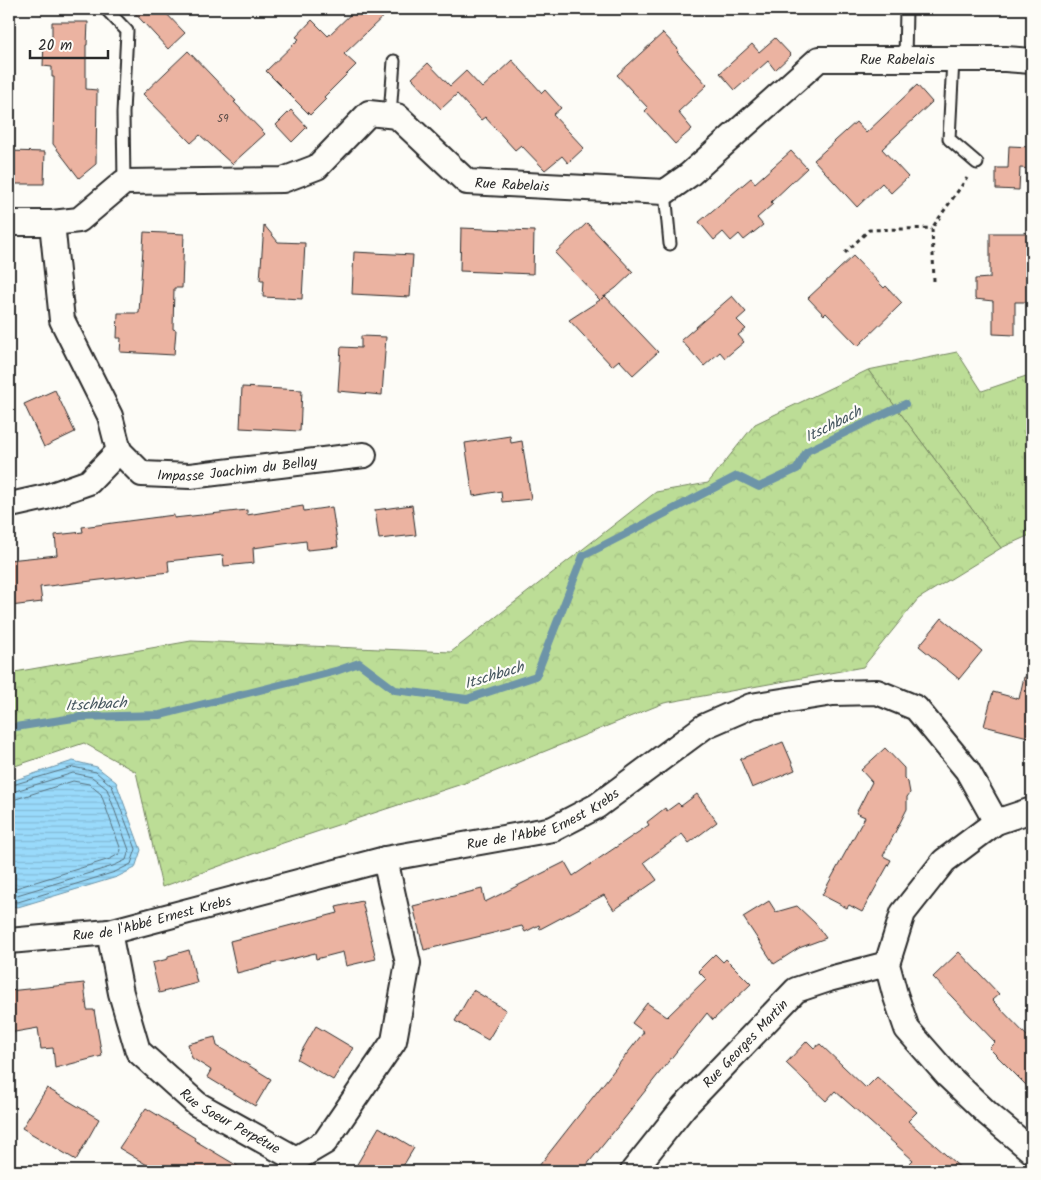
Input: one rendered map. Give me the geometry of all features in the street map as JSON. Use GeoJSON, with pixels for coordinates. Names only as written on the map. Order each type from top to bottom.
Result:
{"type":"FeatureCollection","features":[{"type":"Feature","properties":{"kind":"street","name":"Rue Rabelais"},"geometry":{"type":"LineString","coordinates":[[390,115],[397,116],[466,182],[665,192],[689,175],[819,59],[1004,59],[1032,61]]}},
{"type":"Feature","properties":{"kind":"street"},"geometry":{"type":"LineString","coordinates":[[9,223],[52,223],[79,220],[124,182],[283,180],[317,167],[369,113],[390,115]]}},
{"type":"Feature","properties":{"kind":"street"},"geometry":{"type":"LineString","coordinates":[[15,504],[46,497],[89,482],[119,451],[110,416],[62,320],[52,223]]}},
{"type":"Feature","properties":{"kind":"street","name":"Impasse Joachim du Bellay"},"geometry":{"type":"LineString","coordinates":[[119,451],[142,474],[190,476],[364,455]]}},
{"type":"Feature","properties":{"kind":"street","name":"Rue de l'Abbé Ernest Krebs"},"geometry":{"type":"LineString","coordinates":[[9,941],[109,932],[384,858],[553,829],[597,806],[705,726],[751,706],[833,693],[877,692],[916,708],[967,770],[996,822]]}},
{"type":"Feature","properties":{"kind":"street"},"geometry":{"type":"LineString","coordinates":[[1032,810],[996,822],[944,861],[903,913],[887,964],[907,1029],[948,1076],[988,1114],[1032,1151]]}},
{"type":"Feature","properties":{"kind":"street","name":"Rue Soeur Perpétue"},"geometry":{"type":"LineString","coordinates":[[109,932],[121,993],[138,1051],[197,1104],[296,1159],[325,1142],[394,1041],[408,963],[384,858]]}},
{"type":"Feature","properties":{"kind":"street","name":"Rue Georges Martin"},"geometry":{"type":"LineString","coordinates":[[633,1171],[684,1107],[796,990],[829,978],[887,964]]}},
{"type":"Feature","properties":{"kind":"lane"},"geometry":{"type":"LineString","coordinates":[[106,9],[128,32],[123,114],[124,182]]}},
{"type":"Feature","properties":{"kind":"lane"},"geometry":{"type":"LineString","coordinates":[[905,59],[906,9]]}},
{"type":"Feature","properties":{"kind":"lane"},"geometry":{"type":"LineString","coordinates":[[953,59],[949,139],[977,163]]}},
{"type":"Feature","properties":{"kind":"lane"},"geometry":{"type":"LineString","coordinates":[[390,115],[394,61]]}},
{"type":"Feature","properties":{"kind":"lane"},"geometry":{"type":"LineString","coordinates":[[665,192],[670,244]]}},
{"type":"Feature","properties":{"kind":"path"},"geometry":{"type":"LineString","coordinates":[[934,280],[932,228],[977,163]]}},
{"type":"Feature","properties":{"kind":"path"},"geometry":{"type":"LineString","coordinates":[[845,253],[869,230],[932,228]]}},
{"type":"Feature","properties":{"kind":"green space"},"geometry":{"type":"Polygon","coordinates":[[[957,352],[982,391],[1032,374],[1032,534],[1001,548],[868,370],[957,352]]]}},
{"type":"Feature","properties":{"kind":"green space"},"geometry":{"type":"Polygon","coordinates":[[[868,370],[1001,548],[918,599],[863,667],[664,703],[474,780],[283,843],[162,887],[136,772],[84,743],[9,768],[9,673],[191,641],[451,652],[656,492],[708,483],[755,424],[868,370]]]}},
{"type":"Feature","properties":{"kind":"water"},"geometry":{"type":"Polygon","coordinates":[[[73,761],[97,767],[116,782],[141,850],[135,868],[117,877],[18,907],[9,906],[9,782],[73,761]]]}},
{"type":"Feature","properties":{"kind":"building"},"geometry":{"type":"Polygon","coordinates":[[[131,9],[162,9],[185,33],[168,49],[131,9]]]}},
{"type":"Feature","properties":{"kind":"building"},"geometry":{"type":"Polygon","coordinates":[[[356,9],[391,9],[344,54],[356,65],[324,97],[326,99],[310,115],[266,71],[299,39],[296,37],[312,20],[328,36],[356,9]]]}},
{"type":"Feature","properties":{"kind":"building"},"geometry":{"type":"Polygon","coordinates":[[[52,22],[88,22],[86,89],[97,90],[96,164],[79,178],[53,144],[54,77],[52,77],[52,67],[43,66],[44,42],[52,42],[52,22]]]}},
{"type":"Feature","properties":{"kind":"building"},"geometry":{"type":"Polygon","coordinates":[[[663,33],[679,50],[677,52],[707,85],[678,112],[692,129],[675,144],[645,111],[648,108],[617,75],[663,33]]]}},
{"type":"Feature","properties":{"kind":"building"},"geometry":{"type":"Polygon","coordinates":[[[775,38],[791,55],[775,70],[768,61],[735,90],[720,73],[752,44],[759,52],[775,38]]]}},
{"type":"Feature","properties":{"kind":"building"},"geometry":{"type":"Polygon","coordinates":[[[188,51],[265,134],[232,164],[200,135],[191,143],[143,94],[188,51]]]}},
{"type":"Feature","properties":{"kind":"building"},"geometry":{"type":"Polygon","coordinates":[[[512,60],[542,93],[545,90],[561,108],[553,115],[584,148],[568,163],[562,156],[545,170],[521,145],[515,150],[485,117],[481,120],[457,94],[441,109],[412,78],[428,63],[450,86],[466,71],[482,88],[512,60]]]}},
{"type":"Feature","properties":{"kind":"building"},"geometry":{"type":"Polygon","coordinates":[[[917,85],[932,102],[882,149],[908,177],[891,193],[882,183],[857,207],[814,160],[856,122],[866,133],[917,85]]]}},
{"type":"Feature","properties":{"kind":"building"},"geometry":{"type":"Polygon","coordinates":[[[291,110],[307,127],[292,142],[276,125],[291,110]]]}},
{"type":"Feature","properties":{"kind":"building"},"geometry":{"type":"Polygon","coordinates":[[[1009,146],[1032,147],[1032,169],[1020,168],[1019,190],[996,189],[996,168],[1008,168],[1009,146]]]}},
{"type":"Feature","properties":{"kind":"building"},"geometry":{"type":"Polygon","coordinates":[[[9,151],[45,152],[44,184],[9,184],[9,151]]]}},
{"type":"Feature","properties":{"kind":"building"},"geometry":{"type":"Polygon","coordinates":[[[791,151],[807,168],[757,218],[763,225],[744,240],[739,234],[731,241],[723,232],[714,240],[699,222],[751,178],[755,183],[791,151]]]}},
{"type":"Feature","properties":{"kind":"building"},"geometry":{"type":"Polygon","coordinates":[[[587,223],[633,272],[605,296],[658,352],[633,375],[619,360],[612,366],[569,320],[600,300],[555,253],[587,223]]]}},
{"type":"Feature","properties":{"kind":"building"},"geometry":{"type":"Polygon","coordinates":[[[264,225],[278,242],[305,243],[302,299],[263,297],[264,280],[260,280],[264,225]]]}},
{"type":"Feature","properties":{"kind":"building"},"geometry":{"type":"Polygon","coordinates":[[[461,228],[534,231],[533,274],[460,271],[461,228]]]}},
{"type":"Feature","properties":{"kind":"building"},"geometry":{"type":"Polygon","coordinates":[[[144,232],[184,234],[182,288],[174,288],[173,329],[176,330],[174,355],[120,352],[121,338],[117,338],[118,313],[139,313],[144,232]]]}},
{"type":"Feature","properties":{"kind":"building"},"geometry":{"type":"Polygon","coordinates":[[[990,233],[1032,233],[1032,302],[1015,302],[1015,335],[993,334],[993,301],[975,299],[975,279],[990,278],[990,233]]]}},
{"type":"Feature","properties":{"kind":"building"},"geometry":{"type":"Polygon","coordinates":[[[354,252],[413,255],[410,297],[352,294],[354,252]]]}},
{"type":"Feature","properties":{"kind":"building"},"geometry":{"type":"Polygon","coordinates":[[[853,256],[884,288],[886,286],[902,303],[858,346],[826,313],[824,315],[808,298],[853,256]]]}},
{"type":"Feature","properties":{"kind":"building"},"geometry":{"type":"Polygon","coordinates":[[[732,296],[746,312],[737,320],[746,329],[738,335],[744,342],[725,358],[720,352],[704,366],[681,340],[732,296]]]}},
{"type":"Feature","properties":{"kind":"building"},"geometry":{"type":"Polygon","coordinates":[[[361,336],[386,337],[382,395],[338,391],[341,347],[361,348],[361,336]]]}},
{"type":"Feature","properties":{"kind":"building"},"geometry":{"type":"Polygon","coordinates":[[[242,387],[302,390],[300,431],[240,428],[242,387]]]}},
{"type":"Feature","properties":{"kind":"building"},"geometry":{"type":"Polygon","coordinates":[[[55,390],[75,432],[44,447],[24,404],[55,390]]]}},
{"type":"Feature","properties":{"kind":"building"},"geometry":{"type":"Polygon","coordinates":[[[510,436],[511,443],[522,441],[531,499],[502,502],[501,491],[473,496],[465,443],[510,436]]]}},
{"type":"Feature","properties":{"kind":"building"},"geometry":{"type":"Polygon","coordinates":[[[412,505],[416,535],[379,539],[375,510],[412,505]]]}},
{"type":"Feature","properties":{"kind":"building"},"geometry":{"type":"Polygon","coordinates":[[[303,506],[304,511],[332,507],[338,547],[307,550],[306,541],[253,548],[254,563],[224,566],[223,555],[168,561],[169,572],[40,587],[42,602],[11,606],[9,560],[57,555],[55,535],[83,532],[82,527],[174,515],[174,518],[247,510],[247,515],[303,506]]]}},
{"type":"Feature","properties":{"kind":"building"},"geometry":{"type":"Polygon","coordinates":[[[942,618],[982,651],[959,679],[919,646],[942,618]]]}},
{"type":"Feature","properties":{"kind":"building"},"geometry":{"type":"Polygon","coordinates":[[[1024,677],[1032,678],[1032,738],[984,726],[993,692],[1019,699],[1024,677]]]}},
{"type":"Feature","properties":{"kind":"building"},"geometry":{"type":"Polygon","coordinates":[[[783,742],[795,770],[752,788],[740,759],[783,742]]]}},
{"type":"Feature","properties":{"kind":"building"},"geometry":{"type":"Polygon","coordinates":[[[885,748],[904,768],[904,778],[908,782],[910,793],[907,797],[907,809],[883,856],[891,860],[862,912],[849,905],[847,908],[822,895],[865,817],[856,813],[872,782],[861,770],[885,748]]]}},
{"type":"Feature","properties":{"kind":"building"},"geometry":{"type":"Polygon","coordinates":[[[697,794],[717,822],[689,843],[682,834],[644,862],[657,880],[614,910],[604,895],[540,929],[539,925],[525,932],[522,926],[424,950],[413,906],[482,889],[485,902],[565,862],[573,876],[649,825],[647,822],[665,808],[667,811],[678,803],[681,806],[697,794]]]}},
{"type":"Feature","properties":{"kind":"building"},"geometry":{"type":"Polygon","coordinates":[[[362,901],[376,959],[346,966],[343,952],[316,959],[315,953],[237,973],[230,941],[338,913],[336,907],[362,901]]]}},
{"type":"Feature","properties":{"kind":"building"},"geometry":{"type":"Polygon","coordinates":[[[769,901],[776,912],[797,906],[815,923],[826,938],[799,948],[774,964],[743,917],[769,901]]]}},
{"type":"Feature","properties":{"kind":"building"},"geometry":{"type":"Polygon","coordinates":[[[189,950],[197,983],[159,993],[152,963],[168,959],[168,956],[189,950]]]}},
{"type":"Feature","properties":{"kind":"building"},"geometry":{"type":"Polygon","coordinates":[[[959,952],[999,994],[992,1000],[1032,1041],[1032,1091],[989,1048],[995,1042],[933,977],[959,952]]]}},
{"type":"Feature","properties":{"kind":"building"},"geometry":{"type":"Polygon","coordinates":[[[715,954],[723,962],[726,959],[751,984],[713,1020],[707,1013],[582,1171],[535,1171],[644,1032],[632,1023],[647,1003],[667,1017],[706,979],[698,971],[715,954]]]}},
{"type":"Feature","properties":{"kind":"building"},"geometry":{"type":"Polygon","coordinates":[[[84,983],[87,1010],[94,1010],[102,1056],[55,1068],[53,1048],[41,1049],[38,1028],[9,1033],[9,991],[84,983]]]}},
{"type":"Feature","properties":{"kind":"building"},"geometry":{"type":"Polygon","coordinates":[[[473,990],[506,1010],[488,1040],[455,1021],[473,990]]]}},
{"type":"Feature","properties":{"kind":"building"},"geometry":{"type":"Polygon","coordinates":[[[316,1026],[353,1048],[333,1080],[297,1059],[316,1026]]]}},
{"type":"Feature","properties":{"kind":"building"},"geometry":{"type":"Polygon","coordinates":[[[215,1037],[217,1046],[271,1079],[255,1106],[207,1077],[211,1070],[192,1058],[188,1044],[215,1037]]]}},
{"type":"Feature","properties":{"kind":"building"},"geometry":{"type":"Polygon","coordinates":[[[807,1041],[814,1048],[820,1044],[866,1088],[877,1077],[917,1112],[908,1121],[964,1171],[902,1171],[913,1160],[835,1091],[826,1101],[786,1063],[807,1041]]]}},
{"type":"Feature","properties":{"kind":"building"},"geometry":{"type":"Polygon","coordinates":[[[47,1088],[99,1119],[76,1160],[22,1128],[47,1088]]]}},
{"type":"Feature","properties":{"kind":"building"},"geometry":{"type":"Polygon","coordinates":[[[146,1108],[246,1171],[157,1171],[119,1148],[146,1108]]]}},
{"type":"Feature","properties":{"kind":"building"},"geometry":{"type":"Polygon","coordinates":[[[379,1127],[414,1148],[400,1171],[353,1171],[379,1127]]]}},
{"type":"Feature","properties":{"kind":"waterway","name":"Itschbach"},"geometry":{"type":"LineString","coordinates":[[9,728],[80,717],[160,715],[336,671],[359,663],[395,690],[467,699],[536,676],[583,556],[737,476],[759,487],[797,469],[807,451],[905,404]]}}]}
